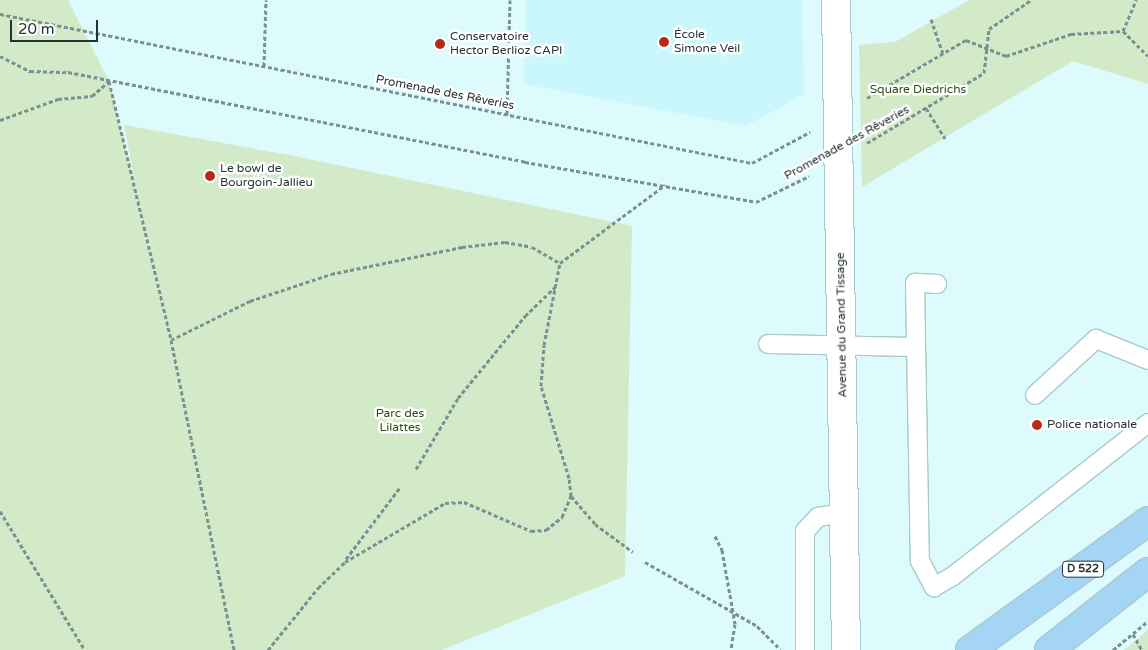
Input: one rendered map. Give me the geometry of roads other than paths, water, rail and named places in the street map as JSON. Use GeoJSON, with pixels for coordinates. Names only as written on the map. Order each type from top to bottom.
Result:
{"type":"FeatureCollection","features":[{"type":"Feature","properties":{"kind":"main road","name":"D 522"},"geometry":{"type":"LineString","coordinates":[[970,650],[1148,521]]}},
{"type":"Feature","properties":{"kind":"main road"},"geometry":{"type":"LineString","coordinates":[[1049,650],[1148,572]]}},
{"type":"Feature","properties":{"kind":"street","name":"Avenue du Grand Tissage"},"geometry":{"type":"LineString","coordinates":[[836,0],[840,158],[846,650]]}},
{"type":"Feature","properties":{"kind":"lane"},"geometry":{"type":"LineString","coordinates":[[937,284],[915,283],[920,562],[934,587],[953,576],[1148,422]]}},
{"type":"Feature","properties":{"kind":"lane"},"geometry":{"type":"LineString","coordinates":[[1036,395],[1096,339],[1148,360]]}},
{"type":"Feature","properties":{"kind":"lane"},"geometry":{"type":"LineString","coordinates":[[768,344],[916,347]]}},
{"type":"Feature","properties":{"kind":"lane"},"geometry":{"type":"LineString","coordinates":[[805,650],[804,531],[818,517],[844,512]]}},
{"type":"Feature","properties":{"kind":"place","name":"École Simone Veil"},"geometry":{"type":"Point","coordinates":[664,42]}},
{"type":"Feature","properties":{"kind":"place","name":"Conservatoire Hector Berlioz CAPI"},"geometry":{"type":"Point","coordinates":[440,44]}},
{"type":"Feature","properties":{"kind":"place","name":"Le bowl de Bourgoin-Jallieu"},"geometry":{"type":"Point","coordinates":[210,176]}},
{"type":"Feature","properties":{"kind":"place","name":"Police nationale"},"geometry":{"type":"Point","coordinates":[1037,425]}},
{"type":"Feature","properties":{"kind":"park label","name":"Square Diedrichs"},"geometry":{"type":"Point","coordinates":[918,90]}},
{"type":"Feature","properties":{"kind":"park label","name":"Parc des Lilattes"},"geometry":{"type":"Point","coordinates":[400,421]}}]}
